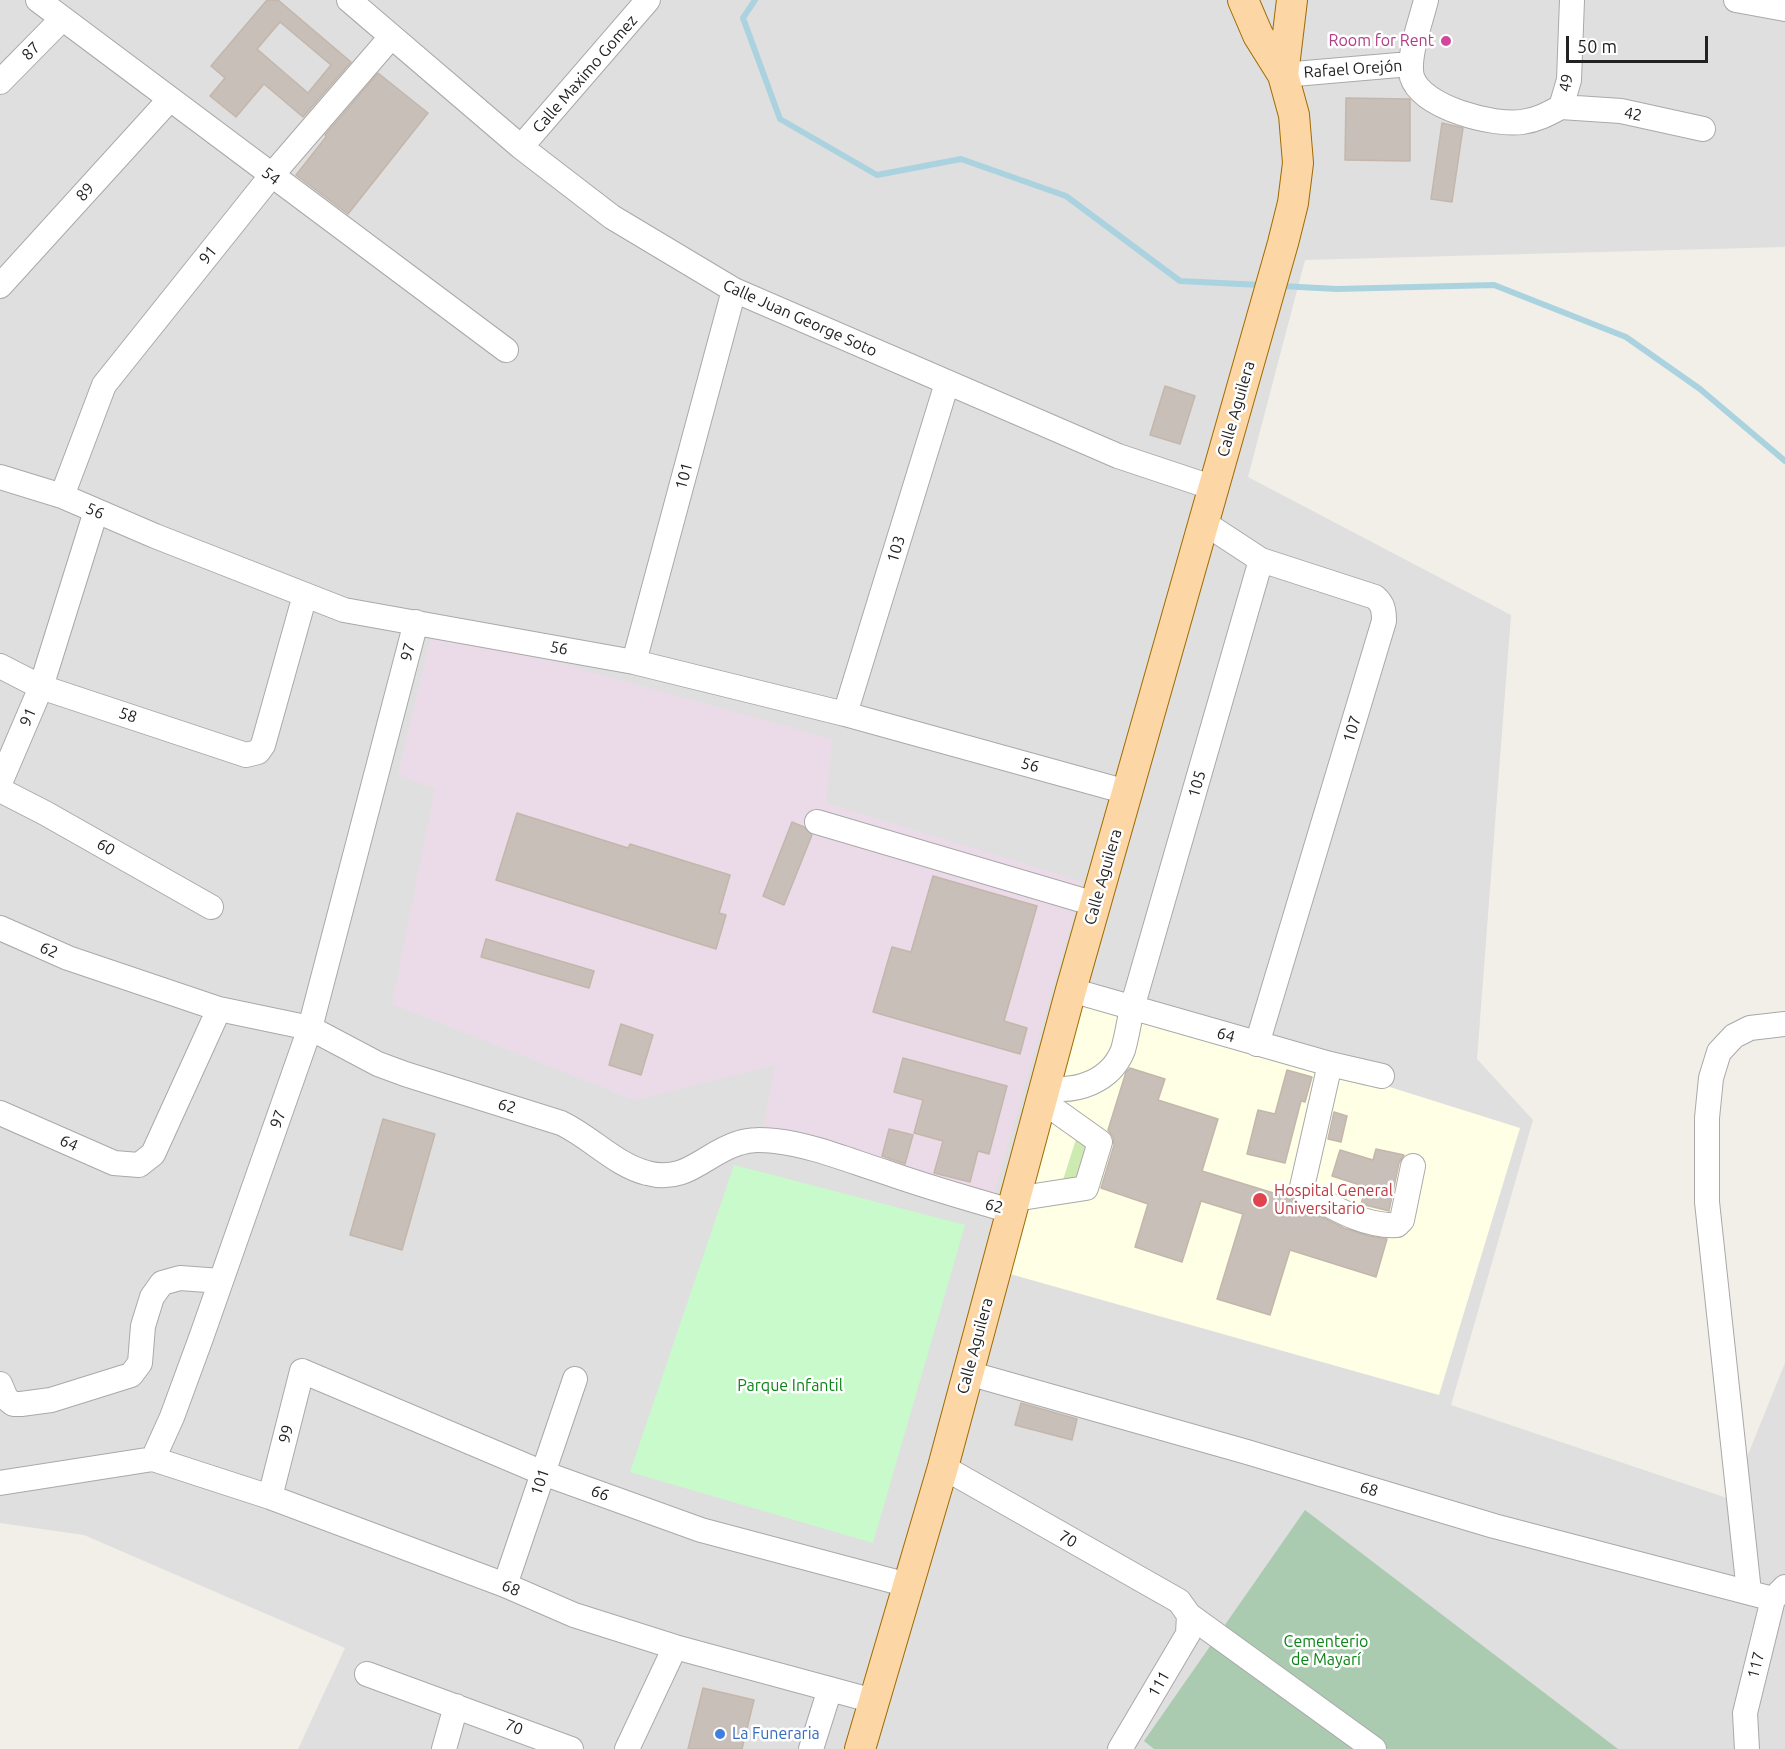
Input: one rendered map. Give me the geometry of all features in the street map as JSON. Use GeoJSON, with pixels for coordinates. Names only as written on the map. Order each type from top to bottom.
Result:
{"type":"FeatureCollection","features":[{"type":"Feature","properties":{"kind":"main road"},"geometry":{"type":"LineString","coordinates":[[1243,0],[1256,29],[1283,75]]}},
{"type":"Feature","properties":{"kind":"main road"},"geometry":{"type":"LineString","coordinates":[[1256,29],[1268,33],[1276,32],[1291,12]]}},
{"type":"Feature","properties":{"kind":"main road","name":"Calle Aguilera"},"geometry":{"type":"LineString","coordinates":[[860,1749],[943,1467],[1071,990],[1284,243],[1293,203],[1298,163],[1294,115],[1283,75],[1291,12]]}},
{"type":"Feature","properties":{"kind":"street","name":"54"},"geometry":{"type":"LineString","coordinates":[[38,0],[506,350]]}},
{"type":"Feature","properties":{"kind":"street","name":"Calle Juan George Soto"},"geometry":{"type":"LineString","coordinates":[[349,0],[521,147],[612,217],[734,290],[1119,456],[1214,488]]}},
{"type":"Feature","properties":{"kind":"street","name":"Calle Maximo Gomez"},"geometry":{"type":"LineString","coordinates":[[521,147],[648,0]]}},
{"type":"Feature","properties":{"kind":"street"},"geometry":{"type":"LineString","coordinates":[[1410,64],[1426,0]]}},
{"type":"Feature","properties":{"kind":"street","name":"49"},"geometry":{"type":"LineString","coordinates":[[1551,113],[1569,80],[1572,0]]}},
{"type":"Feature","properties":{"kind":"street"},"geometry":{"type":"LineString","coordinates":[[1736,0],[1777,8]]}},
{"type":"Feature","properties":{"kind":"street","name":"87"},"geometry":{"type":"LineString","coordinates":[[0,82],[62,19]]}},
{"type":"Feature","properties":{"kind":"street","name":"91"},"geometry":{"type":"LineString","coordinates":[[62,496],[104,385],[272,176],[391,37]]}},
{"type":"Feature","properties":{"kind":"street","name":"Rafael Orejón"},"geometry":{"type":"LineString","coordinates":[[1283,75],[1410,64],[1413,80],[1426,96],[1456,111],[1497,123],[1522,122],[1551,113]]}},
{"type":"Feature","properties":{"kind":"street","name":"89"},"geometry":{"type":"LineString","coordinates":[[0,286],[170,99]]}},
{"type":"Feature","properties":{"kind":"street","name":"42"},"geometry":{"type":"LineString","coordinates":[[1551,113],[1620,111],[1703,129]]}},
{"type":"Feature","properties":{"kind":"street","name":"101"},"geometry":{"type":"LineString","coordinates":[[634,662],[734,290]]}},
{"type":"Feature","properties":{"kind":"street","name":"103"},"geometry":{"type":"LineString","coordinates":[[845,714],[947,383]]}},
{"type":"Feature","properties":{"kind":"street","name":"56"},"geometry":{"type":"LineString","coordinates":[[0,477],[62,496],[344,610],[634,662],[845,714],[1127,792]]}},
{"type":"Feature","properties":{"kind":"street","name":"91"},"geometry":{"type":"LineString","coordinates":[[0,783],[41,687],[96,511]]}},
{"type":"Feature","properties":{"kind":"street","name":"107"},"geometry":{"type":"LineString","coordinates":[[1203,522],[1261,560],[1369,594],[1382,603],[1384,611],[1384,621],[1257,1044]]}},
{"type":"Feature","properties":{"kind":"street","name":"105"},"geometry":{"type":"LineString","coordinates":[[1043,1093],[1086,1085],[1103,1077],[1113,1067],[1122,1051],[1132,1008],[1261,560]]}},
{"type":"Feature","properties":{"kind":"street","name":"58"},"geometry":{"type":"LineString","coordinates":[[0,666],[41,687],[246,755],[258,752],[263,745],[305,595]]}},
{"type":"Feature","properties":{"kind":"street","name":"97"},"geometry":{"type":"LineString","coordinates":[[153,1459],[172,1417],[310,1028],[416,622]]}},
{"type":"Feature","properties":{"kind":"street","name":"60"},"geometry":{"type":"LineString","coordinates":[[0,790],[211,907]]}},
{"type":"Feature","properties":{"kind":"street"},"geometry":{"type":"LineString","coordinates":[[817,822],[1095,904]]}},
{"type":"Feature","properties":{"kind":"street","name":"62"},"geometry":{"type":"LineString","coordinates":[[0,928],[68,958],[219,1009],[310,1028],[378,1064],[561,1123],[579,1131],[635,1170],[671,1176],[693,1168],[738,1143],[758,1140],[778,1141],[836,1156],[940,1191],[1013,1205]]}},
{"type":"Feature","properties":{"kind":"street","name":"64"},"geometry":{"type":"LineString","coordinates":[[1071,990],[1257,1044],[1382,1076]]}},
{"type":"Feature","properties":{"kind":"street","name":"64"},"geometry":{"type":"LineString","coordinates":[[0,1113],[114,1163],[139,1165],[153,1154],[219,1009]]}},
{"type":"Feature","properties":{"kind":"street"},"geometry":{"type":"LineString","coordinates":[[1749,1592],[1707,1202],[1707,1118],[1711,1078],[1719,1052],[1734,1036],[1750,1028],[1785,1024]]}},
{"type":"Feature","properties":{"kind":"street"},"geometry":{"type":"LineString","coordinates":[[1330,1064],[1302,1187],[1305,1192],[1350,1216],[1397,1225],[1402,1220],[1413,1166]]}},
{"type":"Feature","properties":{"kind":"street"},"geometry":{"type":"LineString","coordinates":[[1013,1205],[1086,1188],[1100,1142],[1043,1093]]}},
{"type":"Feature","properties":{"kind":"street"},"geometry":{"type":"LineString","coordinates":[[0,1384],[6,1398],[13,1404],[21,1404],[51,1401],[131,1375],[140,1363],[143,1326],[152,1297],[162,1283],[180,1278],[221,1281]]}},
{"type":"Feature","properties":{"kind":"street","name":"66"},"geometry":{"type":"LineString","coordinates":[[302,1371],[543,1473],[701,1530],[908,1585]]}},
{"type":"Feature","properties":{"kind":"street","name":"99"},"geometry":{"type":"LineString","coordinates":[[270,1497],[302,1371]]}},
{"type":"Feature","properties":{"kind":"street","name":"68"},"geometry":{"type":"LineString","coordinates":[[968,1373],[1494,1526],[1749,1592],[1779,1593]]}},
{"type":"Feature","properties":{"kind":"street","name":"101"},"geometry":{"type":"LineString","coordinates":[[505,1585],[575,1380]]}},
{"type":"Feature","properties":{"kind":"street"},"geometry":{"type":"LineString","coordinates":[[0,1483],[153,1459]]}},
{"type":"Feature","properties":{"kind":"street","name":"68"},"geometry":{"type":"LineString","coordinates":[[153,1459],[270,1497],[505,1585],[574,1615],[675,1647],[874,1701]]}},
{"type":"Feature","properties":{"kind":"street","name":"70"},"geometry":{"type":"LineString","coordinates":[[943,1467],[1179,1601],[1189,1615],[1374,1749]]}},
{"type":"Feature","properties":{"kind":"street","name":"117"},"geometry":{"type":"LineString","coordinates":[[1747,1749],[1744,1713],[1779,1593]]}},
{"type":"Feature","properties":{"kind":"street","name":"111"},"geometry":{"type":"LineString","coordinates":[[1125,1747],[1188,1634],[1189,1615]]}},
{"type":"Feature","properties":{"kind":"street"},"geometry":{"type":"LineString","coordinates":[[627,1749],[675,1647]]}},
{"type":"Feature","properties":{"kind":"street","name":"70"},"geometry":{"type":"LineString","coordinates":[[367,1674],[571,1749]]}},
{"type":"Feature","properties":{"kind":"street"},"geometry":{"type":"LineString","coordinates":[[811,1749],[830,1689]]}},
{"type":"Feature","properties":{"kind":"street"},"geometry":{"type":"LineString","coordinates":[[444,1749],[456,1706]]}},
{"type":"Feature","properties":{"kind":"shaded area"},"geometry":{"type":"Polygon","coordinates":[[[0,0],[1785,0],[1785,247],[1305,260],[1248,477],[1511,615],[1477,1059],[1533,1120],[1451,1405],[1730,1499],[1785,1363],[1785,1749],[298,1749],[345,1648],[84,1535],[0,1523],[0,0]]]}},
{"type":"Feature","properties":{"kind":"shaded area"},"geometry":{"type":"Polygon","coordinates":[[[433,628],[832,739],[826,803],[1083,882],[992,1201],[764,1125],[775,1065],[634,1100],[392,1004],[435,788],[398,775],[433,628]]]}},
{"type":"Feature","properties":{"kind":"shaded area","name":"Hospital General Universitario"},"geometry":{"type":"Polygon","coordinates":[[[1078,989],[1520,1128],[1439,1395],[1003,1272],[1078,989]]]}},
{"type":"Feature","properties":{"kind":"green space"},"geometry":{"type":"Polygon","coordinates":[[[1077,1136],[1093,1145],[1084,1178],[1062,1183],[1077,1136]]]}},
{"type":"Feature","properties":{"kind":"green space","name":"Parque Infantil"},"geometry":{"type":"Polygon","coordinates":[[[734,1165],[965,1225],[873,1543],[630,1472],[734,1165]]]}},
{"type":"Feature","properties":{"kind":"green space","name":"Cementerio de Mayarí"},"geometry":{"type":"Polygon","coordinates":[[[1305,1510],[1618,1749],[1154,1749],[1144,1741],[1305,1510]]]}},
{"type":"Feature","properties":{"kind":"building"},"geometry":{"type":"Polygon","coordinates":[[[267,0],[278,0],[351,62],[303,117],[264,84],[236,117],[210,96],[225,78],[211,66],[267,0]],[[280,22],[257,49],[308,93],[331,65],[280,22]]]}},
{"type":"Feature","properties":{"kind":"building"},"geometry":{"type":"Polygon","coordinates":[[[378,73],[428,113],[348,214],[296,175],[326,137],[325,135],[378,73]]]}},
{"type":"Feature","properties":{"kind":"building"},"geometry":{"type":"Polygon","coordinates":[[[1346,98],[1410,99],[1410,161],[1345,160],[1346,98]]]}},
{"type":"Feature","properties":{"kind":"building"},"geometry":{"type":"Polygon","coordinates":[[[1442,123],[1463,128],[1452,202],[1431,199],[1442,123]]]}},
{"type":"Feature","properties":{"kind":"building"},"geometry":{"type":"Polygon","coordinates":[[[1165,386],[1195,396],[1180,444],[1150,435],[1165,386]]]}},
{"type":"Feature","properties":{"kind":"building"},"geometry":{"type":"Polygon","coordinates":[[[517,813],[628,848],[630,844],[730,875],[719,913],[726,915],[716,949],[496,880],[517,813]]]}},
{"type":"Feature","properties":{"kind":"building"},"geometry":{"type":"Polygon","coordinates":[[[792,822],[804,827],[812,835],[784,905],[763,896],[792,822]]]}},
{"type":"Feature","properties":{"kind":"building"},"geometry":{"type":"Polygon","coordinates":[[[933,876],[1037,906],[1004,1021],[1027,1028],[1020,1054],[873,1012],[892,947],[911,952],[933,876]]]}},
{"type":"Feature","properties":{"kind":"building"},"geometry":{"type":"Polygon","coordinates":[[[486,939],[594,971],[589,988],[481,957],[486,939]]]}},
{"type":"Feature","properties":{"kind":"building"},"geometry":{"type":"Polygon","coordinates":[[[621,1024],[653,1035],[641,1075],[609,1065],[621,1024]]]}},
{"type":"Feature","properties":{"kind":"building"},"geometry":{"type":"Polygon","coordinates":[[[903,1058],[1007,1086],[989,1154],[978,1151],[970,1182],[934,1173],[943,1141],[914,1133],[923,1100],[894,1092],[903,1058]]]}},
{"type":"Feature","properties":{"kind":"building"},"geometry":{"type":"Polygon","coordinates":[[[1130,1068],[1165,1079],[1158,1100],[1218,1119],[1202,1171],[1293,1199],[1298,1205],[1344,1228],[1387,1239],[1376,1277],[1290,1250],[1270,1315],[1217,1299],[1243,1214],[1201,1201],[1182,1262],[1135,1247],[1148,1204],[1101,1188],[1114,1145],[1113,1137],[1108,1130],[1126,1072],[1130,1068]]]}},
{"type":"Feature","properties":{"kind":"building"},"geometry":{"type":"Polygon","coordinates":[[[1287,1070],[1312,1077],[1305,1102],[1301,1101],[1285,1163],[1247,1154],[1258,1110],[1275,1114],[1287,1070]]]}},
{"type":"Feature","properties":{"kind":"building"},"geometry":{"type":"Polygon","coordinates":[[[1334,1112],[1347,1116],[1341,1142],[1328,1139],[1334,1112]]]}},
{"type":"Feature","properties":{"kind":"building"},"geometry":{"type":"Polygon","coordinates":[[[383,1119],[435,1134],[402,1250],[350,1235],[383,1119]]]}},
{"type":"Feature","properties":{"kind":"building"},"geometry":{"type":"Polygon","coordinates":[[[889,1129],[913,1135],[905,1164],[882,1156],[889,1129]]]}},
{"type":"Feature","properties":{"kind":"building"},"geometry":{"type":"Polygon","coordinates":[[[1376,1149],[1404,1155],[1399,1163],[1389,1211],[1361,1204],[1366,1187],[1332,1176],[1340,1150],[1373,1160],[1376,1149]]]}},
{"type":"Feature","properties":{"kind":"building"},"geometry":{"type":"Polygon","coordinates":[[[1021,1403],[1077,1419],[1072,1440],[1015,1425],[1021,1403]]]}},
{"type":"Feature","properties":{"kind":"building"},"geometry":{"type":"Polygon","coordinates":[[[703,1688],[754,1700],[742,1749],[688,1749],[703,1688]]]}},
{"type":"Feature","properties":{"kind":"waterway"},"geometry":{"type":"LineString","coordinates":[[755,0],[743,18],[780,119],[877,175],[961,159],[1066,196],[1180,281],[1261,285]]}},
{"type":"Feature","properties":{"kind":"waterway"},"geometry":{"type":"LineString","coordinates":[[1281,286],[1337,289],[1494,285],[1626,337],[1700,389],[1785,461]]}},
{"type":"Feature","properties":{"kind":"place","name":"Room for Rent"},"geometry":{"type":"Point","coordinates":[1446,41]}},
{"type":"Feature","properties":{"kind":"place","name":"Hospital General Universitario"},"geometry":{"type":"Point","coordinates":[1260,1200]}},
{"type":"Feature","properties":{"kind":"place","name":"La Funeraria"},"geometry":{"type":"Point","coordinates":[720,1734]}}]}
